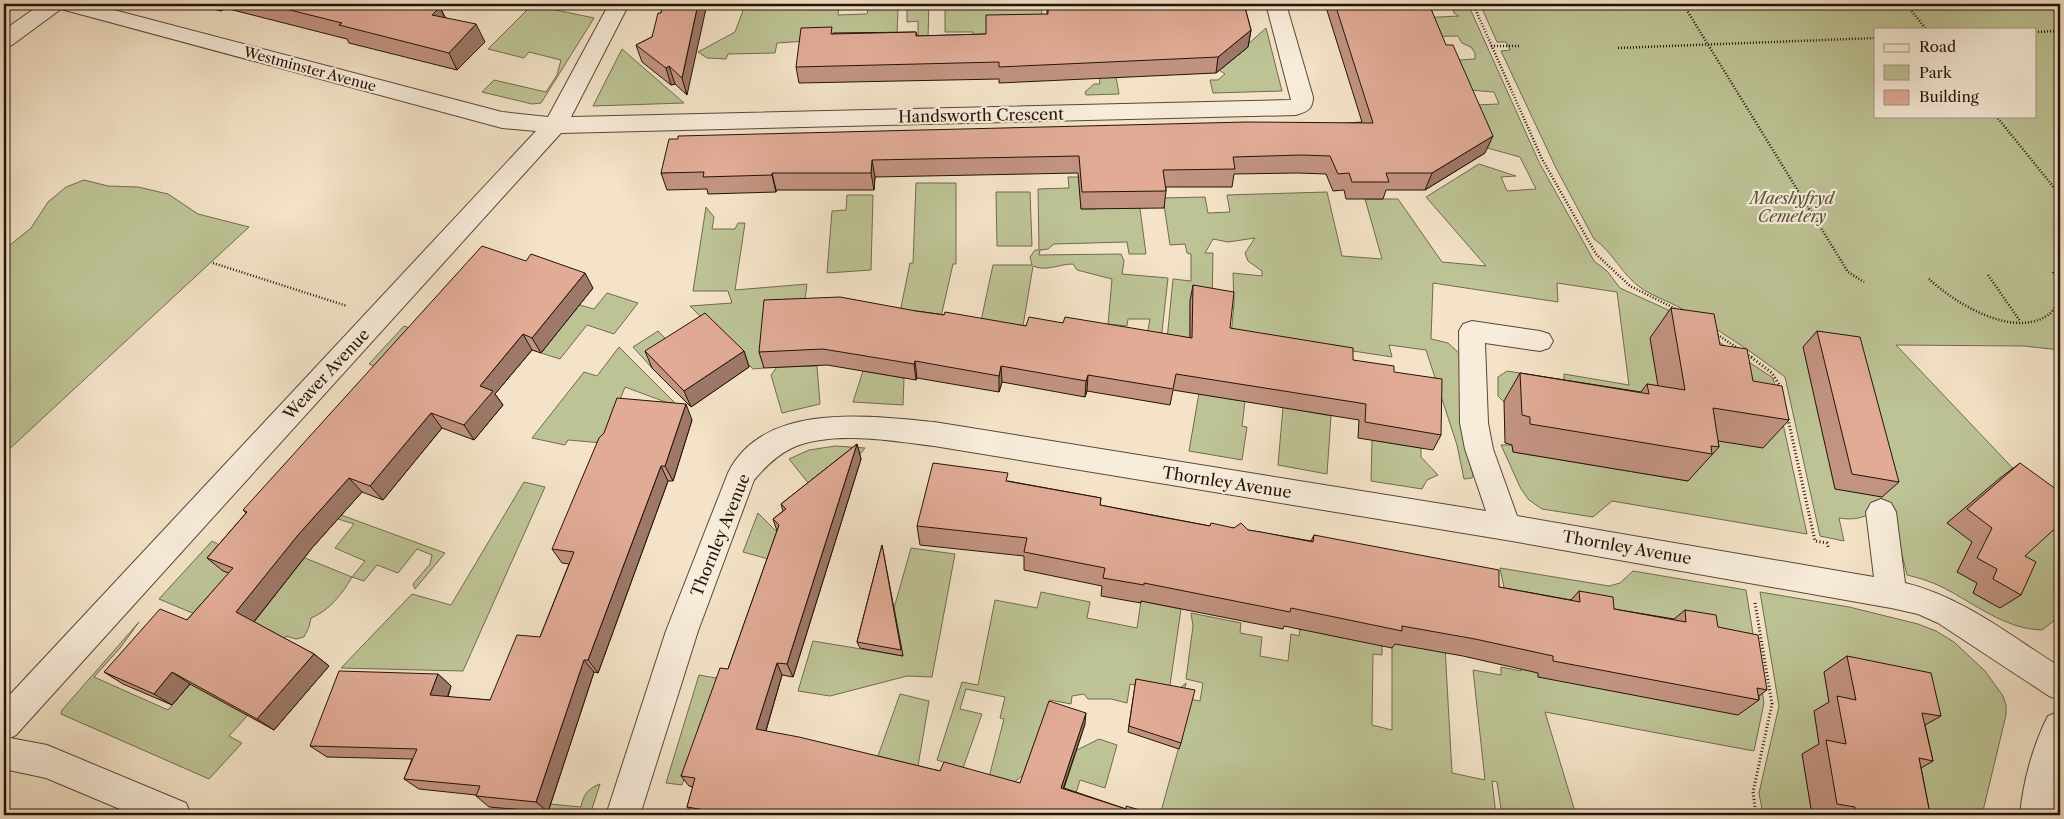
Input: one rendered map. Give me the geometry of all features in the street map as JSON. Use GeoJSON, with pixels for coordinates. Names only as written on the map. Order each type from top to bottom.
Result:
{"type":"FeatureCollection","features":[{"type":"Feature","properties":{"kind":"street"},"geometry":{"type":"LineString","coordinates":[[4,40],[54,4]]}},
{"type":"Feature","properties":{"kind":"street","name":"Westminster Avenue"},"geometry":{"type":"LineString","coordinates":[[67,4],[502,120],[555,125]]}},
{"type":"Feature","properties":{"kind":"street","name":"Weaver Avenue"},"geometry":{"type":"LineString","coordinates":[[4,724],[555,125],[619,4]]}},
{"type":"Feature","properties":{"kind":"street","name":"Handsworth Crescent"},"geometry":{"type":"LineString","coordinates":[[555,125],[1296,107],[1302,104],[1302,98],[1276,4]]}},
{"type":"Feature","properties":{"kind":"street"},"geometry":{"type":"LineString","coordinates":[[1506,527],[1479,449],[1476,432],[1472,330],[1540,341]]}},
{"type":"Feature","properties":{"kind":"street","name":"Thornley Avenue"},"geometry":{"type":"LineString","coordinates":[[623,815],[682,631],[742,473],[752,460],[766,448],[789,435],[815,429],[846,427],[934,434],[1506,527],[1891,594],[1921,601],[1949,613],[2060,685]]}},
{"type":"Feature","properties":{"kind":"street"},"geometry":{"type":"LineString","coordinates":[[1881,512],[1891,594]]}},
{"type":"Feature","properties":{"kind":"street"},"geometry":{"type":"LineString","coordinates":[[2037,815],[2040,792],[2060,727]]}},
{"type":"Feature","properties":{"kind":"street"},"geometry":{"type":"LineString","coordinates":[[4,753],[47,762],[174,815]]}},
{"type":"Feature","properties":{"kind":"path"},"geometry":{"type":"LineString","coordinates":[[1473,4],[1542,159],[1596,254],[1630,286],[1689,316]]}},
{"type":"Feature","properties":{"kind":"path"},"geometry":{"type":"LineString","coordinates":[[1684,4],[1848,272],[1864,282]]}},
{"type":"Feature","properties":{"kind":"path"},"geometry":{"type":"LineString","coordinates":[[1906,4],[1925,28]]}},
{"type":"Feature","properties":{"kind":"path"},"geometry":{"type":"LineString","coordinates":[[2036,32],[2060,31]]}},
{"type":"Feature","properties":{"kind":"path"},"geometry":{"type":"LineString","coordinates":[[1618,48],[1710,46],[1874,38]]}},
{"type":"Feature","properties":{"kind":"path"},"geometry":{"type":"LineString","coordinates":[[1491,46],[1519,46]]}},
{"type":"Feature","properties":{"kind":"path"},"geometry":{"type":"LineString","coordinates":[[1998,118],[2060,195]]}},
{"type":"Feature","properties":{"kind":"path"},"geometry":{"type":"LineString","coordinates":[[213,263],[379,316]]}},
{"type":"Feature","properties":{"kind":"path"},"geometry":{"type":"LineString","coordinates":[[2053,272],[2059,283],[2060,291]]}},
{"type":"Feature","properties":{"kind":"path"},"geometry":{"type":"LineString","coordinates":[[1988,275],[2020,322]]}},
{"type":"Feature","properties":{"kind":"path"},"geometry":{"type":"LineString","coordinates":[[1929,279],[1957,303],[1979,314],[2020,322],[2042,318],[2055,310],[2060,300]]}},
{"type":"Feature","properties":{"kind":"path"},"geometry":{"type":"LineString","coordinates":[[1713,331],[1780,380],[1782,390]]}},
{"type":"Feature","properties":{"kind":"path"},"geometry":{"type":"LineString","coordinates":[[1788,418],[1815,541],[1827,543],[1834,556],[1846,564],[1851,586]]}},
{"type":"Feature","properties":{"kind":"path"},"geometry":{"type":"LineString","coordinates":[[1748,568],[1772,704],[1753,792],[1756,815]]}},
{"type":"Feature","properties":{"kind":"green space"},"geometry":{"type":"Polygon","coordinates":[[[782,4],[839,4],[838,15],[867,14],[869,4],[891,4],[898,9],[897,35],[777,43],[775,53],[728,54],[726,59],[707,58],[698,52],[735,32],[744,8],[781,8],[782,4]]]}},
{"type":"Feature","properties":{"kind":"green space"},"geometry":{"type":"Polygon","coordinates":[[[907,4],[929,4],[928,38],[918,38],[918,21],[907,22],[907,4]]]}},
{"type":"Feature","properties":{"kind":"green space"},"geometry":{"type":"Polygon","coordinates":[[[945,4],[1041,4],[1045,47],[974,53],[973,32],[945,32],[945,4]]]}},
{"type":"Feature","properties":{"kind":"green space"},"geometry":{"type":"Polygon","coordinates":[[[1394,4],[1468,4],[1539,162],[1594,261],[1607,271],[1620,288],[1677,314],[1773,378],[1807,534],[1612,501],[1593,517],[1542,509],[1529,500],[1521,489],[1501,445],[1512,445],[1513,452],[1688,481],[1537,407],[1504,402],[1498,396],[1498,377],[1507,371],[1564,380],[1564,374],[1629,385],[1617,292],[1557,283],[1558,302],[1433,283],[1431,339],[1448,343],[1460,354],[1463,430],[1473,475],[1472,478],[1464,479],[1457,445],[1426,350],[1389,345],[1392,357],[1288,341],[1231,336],[1234,304],[1233,273],[1262,276],[1262,271],[1248,261],[1245,253],[1255,238],[1228,242],[1213,239],[1205,253],[1213,253],[1212,307],[1190,306],[1190,339],[1166,350],[1173,279],[1191,281],[1191,254],[1187,253],[1185,244],[1170,245],[1163,198],[1205,197],[1208,213],[1230,212],[1227,195],[1327,192],[1342,256],[1382,259],[1365,199],[1398,199],[1442,262],[1486,266],[1426,197],[1479,164],[1516,176],[1501,177],[1507,191],[1536,189],[1520,157],[1422,130],[1476,105],[1499,104],[1494,92],[1469,90],[1459,60],[1475,59],[1475,53],[1471,47],[1462,43],[1458,36],[1405,37],[1398,19],[1459,16],[1454,13],[1452,7],[1396,9],[1394,4]]]}},
{"type":"Feature","properties":{"kind":"green space","name":"Maeshyfryd Cemetery"},"geometry":{"type":"Polygon","coordinates":[[[1480,4],[2060,4],[2060,350],[2024,346],[1896,345],[2060,518],[2060,616],[2042,630],[2028,629],[1991,615],[1956,594],[1926,580],[1907,575],[1890,506],[1859,518],[1839,518],[1844,541],[1820,536],[1785,377],[1709,325],[1634,283],[1607,250],[1594,239],[1556,168],[1501,51],[1510,50],[1506,42],[1497,42],[1480,4]]]}},
{"type":"Feature","properties":{"kind":"green space"},"geometry":{"type":"Polygon","coordinates":[[[532,5],[594,18],[541,103],[532,104],[482,92],[494,80],[546,92],[557,75],[561,60],[529,52],[524,58],[488,49],[532,5]]]}},
{"type":"Feature","properties":{"kind":"green space"},"geometry":{"type":"Polygon","coordinates":[[[1266,28],[1282,91],[1213,93],[1210,80],[1218,80],[1225,74],[1219,70],[1266,28]]]}},
{"type":"Feature","properties":{"kind":"green space"},"geometry":{"type":"Polygon","coordinates":[[[622,49],[684,103],[593,106],[622,49]]]}},
{"type":"Feature","properties":{"kind":"green space"},"geometry":{"type":"Polygon","coordinates":[[[1099,77],[1116,77],[1119,94],[1086,95],[1085,92],[1094,84],[1100,84],[1099,77]]]}},
{"type":"Feature","properties":{"kind":"green space"},"geometry":{"type":"Polygon","coordinates":[[[1068,177],[1079,177],[1081,209],[1095,209],[1138,194],[1146,254],[1129,254],[1127,242],[1054,244],[1048,249],[1040,250],[1039,255],[1121,254],[1124,261],[1122,274],[1168,278],[1160,349],[1145,346],[1150,319],[1128,319],[1127,326],[1108,324],[1112,279],[1077,270],[1073,264],[1068,264],[1048,268],[1033,266],[1021,338],[975,349],[993,265],[1032,265],[1030,257],[1035,250],[1039,250],[1038,189],[1069,188],[1068,177]]]}},
{"type":"Feature","properties":{"kind":"green space"},"geometry":{"type":"Polygon","coordinates":[[[84,180],[108,186],[138,187],[168,194],[198,214],[249,227],[4,454],[4,250],[31,228],[48,202],[66,187],[84,180]]]}},
{"type":"Feature","properties":{"kind":"green space"},"geometry":{"type":"Polygon","coordinates":[[[916,183],[956,183],[956,264],[953,264],[938,330],[897,327],[910,263],[913,263],[916,183]]]}},
{"type":"Feature","properties":{"kind":"green space"},"geometry":{"type":"Polygon","coordinates":[[[996,192],[1030,192],[1032,246],[997,246],[996,192]]]}},
{"type":"Feature","properties":{"kind":"green space"},"geometry":{"type":"Polygon","coordinates":[[[847,195],[873,195],[871,270],[827,273],[832,211],[846,210],[847,195]]]}},
{"type":"Feature","properties":{"kind":"green space"},"geometry":{"type":"Polygon","coordinates":[[[706,207],[714,217],[712,229],[735,229],[738,223],[745,223],[735,290],[807,284],[803,315],[769,316],[764,368],[753,369],[690,306],[732,303],[728,291],[693,291],[706,207]]]}},
{"type":"Feature","properties":{"kind":"green space"},"geometry":{"type":"Polygon","coordinates":[[[607,293],[638,303],[614,334],[587,325],[560,359],[541,353],[576,304],[594,309],[607,293]]]}},
{"type":"Feature","properties":{"kind":"green space"},"geometry":{"type":"Polygon","coordinates":[[[404,326],[426,333],[391,373],[369,364],[404,326]]]}},
{"type":"Feature","properties":{"kind":"green space"},"geometry":{"type":"Polygon","coordinates":[[[658,331],[689,363],[652,368],[633,347],[658,331]]]}},
{"type":"Feature","properties":{"kind":"green space"},"geometry":{"type":"Polygon","coordinates":[[[619,347],[679,407],[625,387],[603,443],[568,440],[565,445],[532,438],[584,372],[597,376],[619,347]]]}},
{"type":"Feature","properties":{"kind":"green space"},"geometry":{"type":"Polygon","coordinates":[[[817,366],[820,404],[782,413],[771,375],[777,367],[817,366]]]}},
{"type":"Feature","properties":{"kind":"green space"},"geometry":{"type":"Polygon","coordinates":[[[863,371],[904,378],[903,405],[853,402],[863,371]]]}},
{"type":"Feature","properties":{"kind":"green space"},"geometry":{"type":"Polygon","coordinates":[[[1199,393],[1245,401],[1242,426],[1247,427],[1242,460],[1189,451],[1199,393]]]}},
{"type":"Feature","properties":{"kind":"green space"},"geometry":{"type":"Polygon","coordinates":[[[1283,407],[1331,416],[1327,474],[1278,465],[1283,407]]]}},
{"type":"Feature","properties":{"kind":"green space"},"geometry":{"type":"Polygon","coordinates":[[[1372,440],[1421,448],[1421,457],[1438,475],[1427,480],[1422,489],[1371,481],[1372,440]]]}},
{"type":"Feature","properties":{"kind":"green space"},"geometry":{"type":"Polygon","coordinates":[[[835,446],[865,448],[846,471],[817,494],[789,459],[809,450],[835,446]]]}},
{"type":"Feature","properties":{"kind":"green space"},"geometry":{"type":"Polygon","coordinates":[[[524,482],[545,487],[463,671],[341,668],[412,594],[451,605],[524,482]]]}},
{"type":"Feature","properties":{"kind":"green space"},"geometry":{"type":"Polygon","coordinates":[[[758,513],[778,533],[797,567],[743,552],[758,513]]]}},
{"type":"Feature","properties":{"kind":"green space"},"geometry":{"type":"Polygon","coordinates":[[[341,515],[445,553],[415,589],[413,584],[430,564],[432,555],[417,549],[398,573],[377,565],[364,581],[352,577],[365,561],[335,548],[354,524],[338,519],[341,515]]]}},
{"type":"Feature","properties":{"kind":"green space"},"geometry":{"type":"Polygon","coordinates":[[[212,541],[228,553],[255,587],[263,594],[273,598],[300,556],[352,577],[335,601],[324,611],[311,618],[304,637],[296,639],[286,636],[276,648],[159,599],[212,541]]]}},
{"type":"Feature","properties":{"kind":"green space"},"geometry":{"type":"Polygon","coordinates":[[[911,548],[955,554],[932,677],[907,676],[830,696],[798,691],[813,641],[903,656],[894,608],[911,548]]]}},
{"type":"Feature","properties":{"kind":"green space"},"geometry":{"type":"Polygon","coordinates":[[[1500,568],[1609,586],[1620,583],[1633,571],[1746,590],[1764,703],[1754,751],[1545,712],[1576,815],[1502,815],[1497,782],[1492,781],[1496,815],[1160,815],[1185,725],[1179,689],[1186,683],[1183,698],[1200,701],[1203,683],[1186,679],[1193,626],[1191,613],[1241,623],[1240,633],[1262,637],[1260,656],[1288,661],[1291,634],[1299,636],[1300,629],[1382,642],[1382,655],[1373,654],[1372,725],[1392,730],[1392,643],[1444,629],[1452,773],[1485,780],[1473,670],[1501,675],[1501,667],[1521,671],[1500,568]]]}},
{"type":"Feature","properties":{"kind":"green space"},"geometry":{"type":"Polygon","coordinates":[[[1041,592],[1090,602],[1087,618],[1137,628],[1141,601],[1181,609],[1169,692],[1130,684],[1127,703],[1111,699],[1088,699],[1084,694],[1072,696],[1071,704],[1050,700],[1023,775],[1012,784],[989,777],[1004,719],[1000,718],[1005,697],[966,689],[960,709],[982,714],[963,768],[937,760],[962,682],[978,685],[995,600],[1037,608],[1041,592]]]}},
{"type":"Feature","properties":{"kind":"green space"},"geometry":{"type":"Polygon","coordinates":[[[1760,592],[1849,607],[1918,624],[1936,631],[1954,642],[1985,671],[2003,696],[2006,705],[2006,715],[1982,815],[1763,815],[1759,793],[1779,706],[1760,592]]]}},
{"type":"Feature","properties":{"kind":"green space"},"geometry":{"type":"Polygon","coordinates":[[[139,622],[120,648],[94,677],[168,710],[191,683],[248,715],[229,736],[242,743],[209,779],[61,714],[62,710],[139,622]]]}},
{"type":"Feature","properties":{"kind":"green space"},"geometry":{"type":"Polygon","coordinates":[[[699,675],[727,680],[701,729],[682,785],[666,783],[699,675]]]}},
{"type":"Feature","properties":{"kind":"green space"},"geometry":{"type":"Polygon","coordinates":[[[900,694],[929,701],[918,766],[878,756],[900,694]]]}},
{"type":"Feature","properties":{"kind":"green space"},"geometry":{"type":"Polygon","coordinates":[[[1099,739],[1117,745],[1105,788],[1080,780],[1076,793],[1045,782],[1057,760],[1099,739]]]}},
{"type":"Feature","properties":{"kind":"green space"},"geometry":{"type":"Polygon","coordinates":[[[600,784],[590,815],[519,815],[521,809],[547,812],[550,804],[581,807],[587,792],[600,784]]]}},
{"type":"Feature","properties":{"kind":"building"},"geometry":{"type":"Polygon","coordinates":[[[266,4],[426,4],[440,7],[432,15],[476,24],[449,53],[266,4]]]}},
{"type":"Feature","properties":{"kind":"building"},"geometry":{"type":"Polygon","coordinates":[[[663,4],[698,4],[682,78],[669,66],[666,68],[636,45],[652,37],[658,13],[661,13],[663,4]]]}},
{"type":"Feature","properties":{"kind":"building"},"geometry":{"type":"Polygon","coordinates":[[[1048,4],[1244,4],[1251,30],[1218,57],[999,67],[999,62],[796,67],[801,28],[832,27],[831,34],[916,32],[916,36],[986,34],[986,15],[1048,14],[1048,4]]]}},
{"type":"Feature","properties":{"kind":"building"},"geometry":{"type":"Polygon","coordinates":[[[1335,4],[1429,4],[1446,45],[1453,45],[1493,136],[1432,173],[1386,173],[1389,182],[1352,182],[1349,173],[1338,174],[1330,156],[1302,155],[1233,157],[1235,169],[1163,170],[1166,191],[1082,192],[1079,156],[872,160],[871,173],[772,173],[772,175],[703,177],[704,172],[661,173],[669,139],[678,139],[678,136],[1246,122],[1373,123],[1335,4]]]}},
{"type":"Feature","properties":{"kind":"building"},"geometry":{"type":"Polygon","coordinates":[[[482,246],[526,261],[531,254],[585,273],[532,338],[523,334],[480,386],[493,391],[464,425],[431,413],[370,486],[349,478],[298,535],[236,612],[314,654],[257,719],[172,672],[154,694],[104,672],[160,609],[187,620],[233,568],[207,558],[247,512],[243,510],[482,246]]]}},
{"type":"Feature","properties":{"kind":"building"},"geometry":{"type":"Polygon","coordinates":[[[1193,285],[1234,292],[1230,328],[1353,348],[1353,360],[1394,366],[1394,372],[1442,379],[1441,435],[1365,422],[1366,404],[1176,374],[1173,389],[1088,375],[1086,381],[1001,366],[999,376],[915,361],[914,364],[823,349],[759,352],[764,300],[840,297],[916,311],[944,315],[945,312],[1026,326],[1029,317],[1063,323],[1065,317],[1192,338],[1193,285]]]}},
{"type":"Feature","properties":{"kind":"building"},"geometry":{"type":"Polygon","coordinates":[[[1671,308],[1714,314],[1720,345],[1747,349],[1753,381],[1782,386],[1789,420],[1713,408],[1719,447],[1711,446],[1712,454],[1530,424],[1530,417],[1522,415],[1520,373],[1649,394],[1647,384],[1685,390],[1671,308]]]}},
{"type":"Feature","properties":{"kind":"building"},"geometry":{"type":"Polygon","coordinates":[[[705,313],[744,351],[684,391],[645,351],[705,313]]]}},
{"type":"Feature","properties":{"kind":"building"},"geometry":{"type":"Polygon","coordinates":[[[1817,331],[1860,337],[1899,482],[1852,474],[1817,331]]]}},
{"type":"Feature","properties":{"kind":"building"},"geometry":{"type":"Polygon","coordinates":[[[617,398],[686,404],[665,466],[661,466],[588,660],[584,660],[536,802],[476,796],[480,786],[404,779],[417,749],[310,746],[339,671],[438,674],[430,695],[490,700],[517,635],[540,637],[574,552],[552,549],[599,438],[604,433],[617,398]]]}},
{"type":"Feature","properties":{"kind":"building"},"geometry":{"type":"Polygon","coordinates":[[[857,444],[787,664],[777,663],[756,729],[799,737],[940,771],[944,762],[1020,783],[1049,701],[1086,713],[1061,788],[1126,809],[1126,806],[1157,815],[734,815],[687,807],[695,778],[681,776],[720,668],[728,669],[779,525],[773,519],[786,509],[781,504],[857,444]]]}},
{"type":"Feature","properties":{"kind":"building"},"geometry":{"type":"Polygon","coordinates":[[[933,463],[1008,473],[1006,481],[1101,498],[1100,505],[1156,516],[1210,526],[1211,523],[1234,528],[1241,523],[1248,530],[1313,542],[1314,535],[1499,570],[1499,587],[1580,602],[1579,591],[1613,597],[1614,609],[1686,622],[1685,610],[1716,615],[1718,627],[1758,635],[1767,690],[1757,688],[1759,700],[1553,661],[1553,656],[1475,639],[1402,626],[1402,631],[1291,608],[1290,612],[1144,583],[1144,585],[1103,578],[1105,568],[1024,552],[1027,538],[917,526],[933,463]]]}},
{"type":"Feature","properties":{"kind":"building"},"geometry":{"type":"Polygon","coordinates":[[[2020,463],[2060,492],[2060,524],[2025,556],[2036,562],[2021,595],[1993,579],[1997,569],[1977,558],[1992,528],[1967,509],[2020,463]]]}},
{"type":"Feature","properties":{"kind":"building"},"geometry":{"type":"Polygon","coordinates":[[[882,545],[901,650],[857,642],[882,545]]]}},
{"type":"Feature","properties":{"kind":"building"},"geometry":{"type":"Polygon","coordinates":[[[1847,656],[1931,673],[1941,716],[1922,713],[1933,761],[1919,758],[1930,814],[1914,810],[1915,815],[1856,815],[1855,807],[1837,804],[1826,740],[1846,744],[1837,696],[1856,700],[1847,656]]]}},
{"type":"Feature","properties":{"kind":"building"},"geometry":{"type":"Polygon","coordinates":[[[1136,679],[1195,690],[1181,743],[1129,726],[1136,679]]]}}]}
